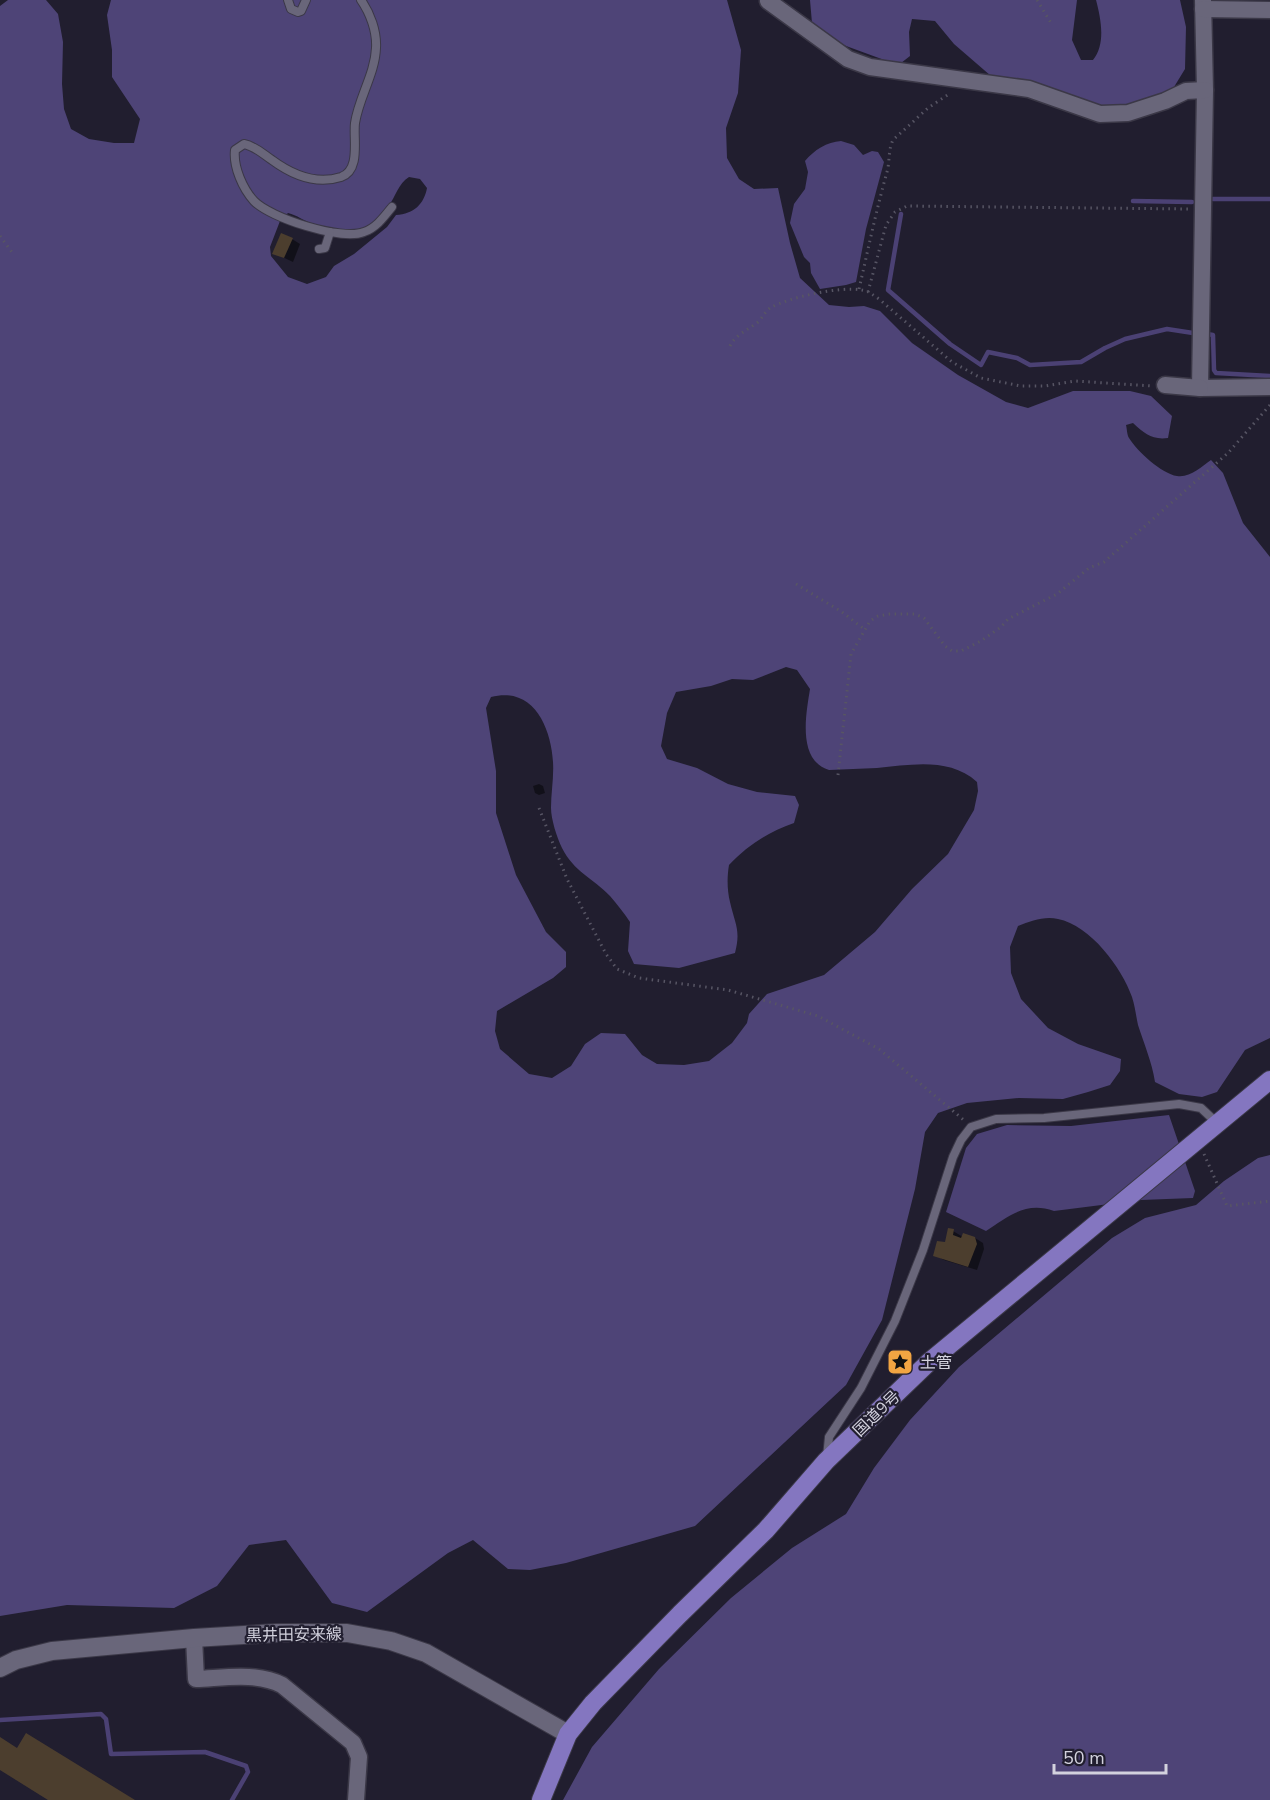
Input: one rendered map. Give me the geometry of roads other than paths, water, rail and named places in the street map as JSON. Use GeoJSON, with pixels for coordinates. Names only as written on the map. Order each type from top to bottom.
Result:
{"type":"FeatureCollection","features":[{"type":"Feature","properties":{"kind":"highway","name":"国道9号"},"geometry":{"type":"LineString","coordinates":[[541,1800],[568,1734],[593,1703],[766,1530],[826,1461],[929,1362],[1270,1080]]}},
{"type":"Feature","properties":{"kind":"main road","name":"黒井田安来線"},"geometry":{"type":"LineString","coordinates":[[0,1668],[16,1660],[52,1651],[194,1638],[277,1633],[347,1633],[391,1641],[426,1653],[568,1734]]}},
{"type":"Feature","properties":{"kind":"street"},"geometry":{"type":"LineString","coordinates":[[768,1],[848,59],[870,67],[1029,89],[1100,114],[1128,113],[1165,101],[1186,91],[1205,90]]}},
{"type":"Feature","properties":{"kind":"street"},"geometry":{"type":"LineString","coordinates":[[1200,388],[1205,90],[1203,4],[1270,10]]}},
{"type":"Feature","properties":{"kind":"street"},"geometry":{"type":"LineString","coordinates":[[1165,385],[1200,388],[1270,387]]}},
{"type":"Feature","properties":{"kind":"street"},"geometry":{"type":"LineString","coordinates":[[194,1638],[196,1679],[255,1677],[270,1679],[282,1685],[353,1743],[359,1756],[356,1800]]}},
{"type":"Feature","properties":{"kind":"lane"},"geometry":{"type":"LineString","coordinates":[[288,0],[291,9],[298,12],[304,7],[306,0]]}},
{"type":"Feature","properties":{"kind":"lane"},"geometry":{"type":"LineString","coordinates":[[361,0],[374,27],[376,49],[358,106],[354,127],[353,164],[349,171],[343,176],[315,179],[285,169],[252,146],[244,144],[235,150],[234,160],[240,178],[255,202],[279,216],[330,232],[345,235],[365,232],[380,222],[392,207]]}},
{"type":"Feature","properties":{"kind":"lane"},"geometry":{"type":"LineString","coordinates":[[319,249],[325,248],[330,232]]}},
{"type":"Feature","properties":{"kind":"lane"},"geometry":{"type":"LineString","coordinates":[[826,1461],[830,1437],[861,1388],[895,1321],[923,1250],[953,1156],[971,1127],[996,1119],[1044,1118],[1179,1104],[1201,1108],[1217,1123]]}},
{"type":"Feature","properties":{"kind":"waterway"},"geometry":{"type":"LineString","coordinates":[[1213,199],[1270,199]]}},
{"type":"Feature","properties":{"kind":"waterway"},"geometry":{"type":"LineString","coordinates":[[1133,201],[1192,202]]}},
{"type":"Feature","properties":{"kind":"waterway"},"geometry":{"type":"LineString","coordinates":[[901,214],[888,290],[950,344],[981,365],[988,352],[1017,358],[1030,365],[1081,362],[1125,339],[1167,329],[1193,333]]}},
{"type":"Feature","properties":{"kind":"waterway"},"geometry":{"type":"LineString","coordinates":[[1207,334],[1213,335],[1216,373],[1270,376]]}},
{"type":"Feature","properties":{"kind":"waterway"},"geometry":{"type":"LineString","coordinates":[[0,1720],[101,1714],[106,1719],[111,1754],[205,1752],[246,1766],[248,1772],[232,1800]]}},
{"type":"Feature","properties":{"kind":"place","name":"土管"},"geometry":{"type":"Point","coordinates":[900,1362]}}]}
